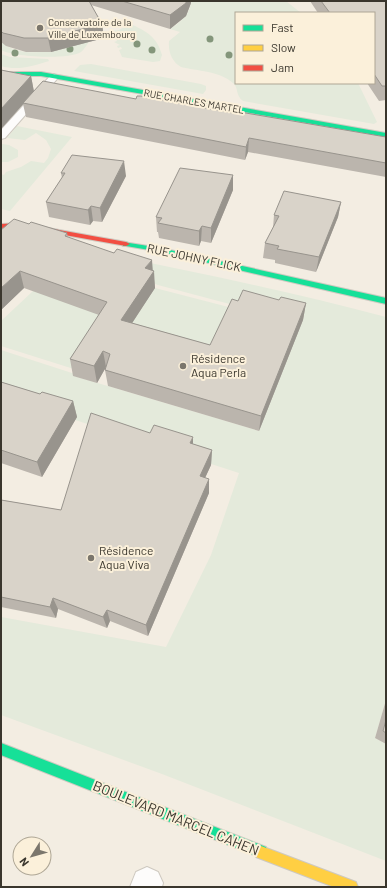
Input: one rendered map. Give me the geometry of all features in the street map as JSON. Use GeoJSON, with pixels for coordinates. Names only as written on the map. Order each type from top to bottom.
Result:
{"type":"FeatureCollection","features":[{"type":"Feature","properties":{"kind":"street","name":"RUE CHARLES MARTEL"},"geometry":{"type":"LineString","coordinates":[[1,74],[25,73],[54,77],[386,136]]}},
{"type":"Feature","properties":{"kind":"street","name":"RUE JOHNY FLICK"},"geometry":{"type":"LineString","coordinates":[[1,226],[20,225],[161,250],[386,301]]}},
{"type":"Feature","properties":{"kind":"street","name":"BOULEVARD MARCEL CAHEN"},"geometry":{"type":"LineString","coordinates":[[1,749],[350,887]]}},
{"type":"Feature","properties":{"kind":"lane"},"geometry":{"type":"LineString","coordinates":[[1,136],[54,77]]}},
{"type":"Feature","properties":{"kind":"green space"},"geometry":{"type":"Polygon","coordinates":[[[191,1],[286,1],[300,12],[235,12],[235,84],[358,84],[377,122],[374,124],[243,101],[239,96],[235,85],[228,79],[208,72],[181,67],[173,59],[170,53],[169,45],[169,41],[180,32],[170,29],[178,24],[187,14],[191,1]]]}},
{"type":"Feature","properties":{"kind":"green space"},"geometry":{"type":"Polygon","coordinates":[[[130,24],[146,32],[154,39],[162,55],[160,61],[153,62],[122,57],[119,50],[122,49],[121,47],[118,48],[117,46],[120,45],[114,42],[117,41],[116,39],[112,38],[115,37],[112,31],[119,30],[130,24]]]}},
{"type":"Feature","properties":{"kind":"green space"},"geometry":{"type":"Polygon","coordinates":[[[90,40],[81,52],[65,56],[29,56],[1,50],[1,42],[11,48],[22,51],[45,52],[90,40]]]}},
{"type":"Feature","properties":{"kind":"green space"},"geometry":{"type":"Polygon","coordinates":[[[1,54],[10,57],[48,59],[49,61],[37,65],[13,68],[1,66],[1,54]]]}},
{"type":"Feature","properties":{"kind":"green space"},"geometry":{"type":"Polygon","coordinates":[[[91,64],[201,84],[206,86],[206,90],[203,94],[74,71],[80,65],[91,64]]]}},
{"type":"Feature","properties":{"kind":"green space"},"geometry":{"type":"Polygon","coordinates":[[[17,126],[72,137],[10,211],[1,209],[1,174],[4,175],[6,172],[21,167],[31,161],[44,163],[48,158],[51,149],[46,140],[36,133],[25,140],[7,138],[17,126]]]}},
{"type":"Feature","properties":{"kind":"green space"},"geometry":{"type":"Polygon","coordinates":[[[2,144],[9,145],[18,150],[18,157],[8,162],[1,162],[2,144]]]}},
{"type":"Feature","properties":{"kind":"green space"},"geometry":{"type":"Polygon","coordinates":[[[18,236],[249,284],[386,317],[386,700],[375,738],[386,744],[386,861],[162,774],[1,715],[1,617],[166,647],[211,555],[239,473],[1,396],[1,350],[75,374],[74,376],[259,431],[260,312],[158,285],[18,236]]]}},
{"type":"Feature","properties":{"kind":"green space"},"geometry":{"type":"Polygon","coordinates":[[[155,288],[240,310],[209,361],[102,331],[77,370],[1,346],[1,321],[33,291],[155,288]]]}},
{"type":"Feature","properties":{"kind":"building"},"geometry":{"type":"Polygon","coordinates":[[[1,1],[89,1],[102,24],[48,38],[24,38],[3,33],[1,31],[1,1]]]}},
{"type":"Feature","properties":{"kind":"building"},"geometry":{"type":"Polygon","coordinates":[[[122,1],[186,1],[186,3],[170,15],[122,1]]]}},
{"type":"Feature","properties":{"kind":"building"},"geometry":{"type":"Polygon","coordinates":[[[321,1],[386,1],[386,86],[382,86],[375,76],[375,12],[329,12],[321,1]]]}},
{"type":"Feature","properties":{"kind":"building"},"geometry":{"type":"Polygon","coordinates":[[[1,70],[31,76],[1,109],[1,70]]]}},
{"type":"Feature","properties":{"kind":"building"},"geometry":{"type":"Polygon","coordinates":[[[43,81],[136,99],[137,96],[141,96],[233,113],[234,111],[386,137],[386,163],[249,138],[246,147],[23,103],[43,81]]]}},
{"type":"Feature","properties":{"kind":"building"},"geometry":{"type":"Polygon","coordinates":[[[72,155],[124,161],[100,208],[91,206],[88,210],[46,202],[65,173],[61,173],[72,155]]]}},
{"type":"Feature","properties":{"kind":"building"},"geometry":{"type":"Polygon","coordinates":[[[180,168],[233,175],[211,228],[202,226],[199,231],[158,223],[162,218],[156,217],[180,168]]]}},
{"type":"Feature","properties":{"kind":"building"},"geometry":{"type":"Polygon","coordinates":[[[284,191],[341,202],[319,257],[277,249],[279,246],[265,243],[279,216],[274,215],[284,191]]]}},
{"type":"Feature","properties":{"kind":"building"},"geometry":{"type":"Polygon","coordinates":[[[14,219],[29,224],[31,222],[67,233],[65,236],[114,253],[117,249],[152,260],[145,268],[154,271],[121,320],[210,345],[232,299],[238,301],[243,290],[279,300],[281,297],[306,303],[261,416],[105,370],[110,354],[103,351],[94,366],[70,359],[107,302],[20,271],[1,288],[1,230],[14,219]]]}},
{"type":"Feature","properties":{"kind":"building"},"geometry":{"type":"Polygon","coordinates":[[[1,382],[40,394],[42,392],[73,401],[37,462],[1,450],[1,382]]]}},
{"type":"Feature","properties":{"kind":"building","name":"Résidence Aqua Viva"},"geometry":{"type":"Polygon","coordinates":[[[91,413],[150,433],[154,425],[193,437],[190,443],[212,450],[200,476],[209,479],[146,625],[107,610],[103,617],[53,598],[50,607],[1,597],[1,500],[61,510],[91,413]]]}},
{"type":"Feature","properties":{"kind":"building"},"geometry":{"type":"Polygon","coordinates":[[[386,720],[386,733],[383,731],[386,720]]]}},
{"type":"Feature","properties":{"kind":"traffic: fast"},"geometry":{"type":"LineString","coordinates":[[1,74],[41,74],[386,135]]}},
{"type":"Feature","properties":{"kind":"traffic: fast"},"geometry":{"type":"LineString","coordinates":[[126,244],[161,250],[386,301]]}},
{"type":"Feature","properties":{"kind":"traffic: fast"},"geometry":{"type":"LineString","coordinates":[[1,749],[261,852]]}},
{"type":"Feature","properties":{"kind":"traffic: slow"},"geometry":{"type":"LineString","coordinates":[[261,852],[351,887]]}},
{"type":"Feature","properties":{"kind":"traffic: jam"},"geometry":{"type":"LineString","coordinates":[[1,226],[20,225],[126,244]]}},
{"type":"Feature","properties":{"kind":"place","name":"Conservatoire de la Ville de Luxembourg"},"geometry":{"type":"Point","coordinates":[40,28]}},
{"type":"Feature","properties":{"kind":"place","name":"Résidence Aqua Perla"},"geometry":{"type":"Point","coordinates":[183,366]}},
{"type":"Feature","properties":{"kind":"place","name":"Résidence Aqua Viva"},"geometry":{"type":"Point","coordinates":[91,558]}}]}
